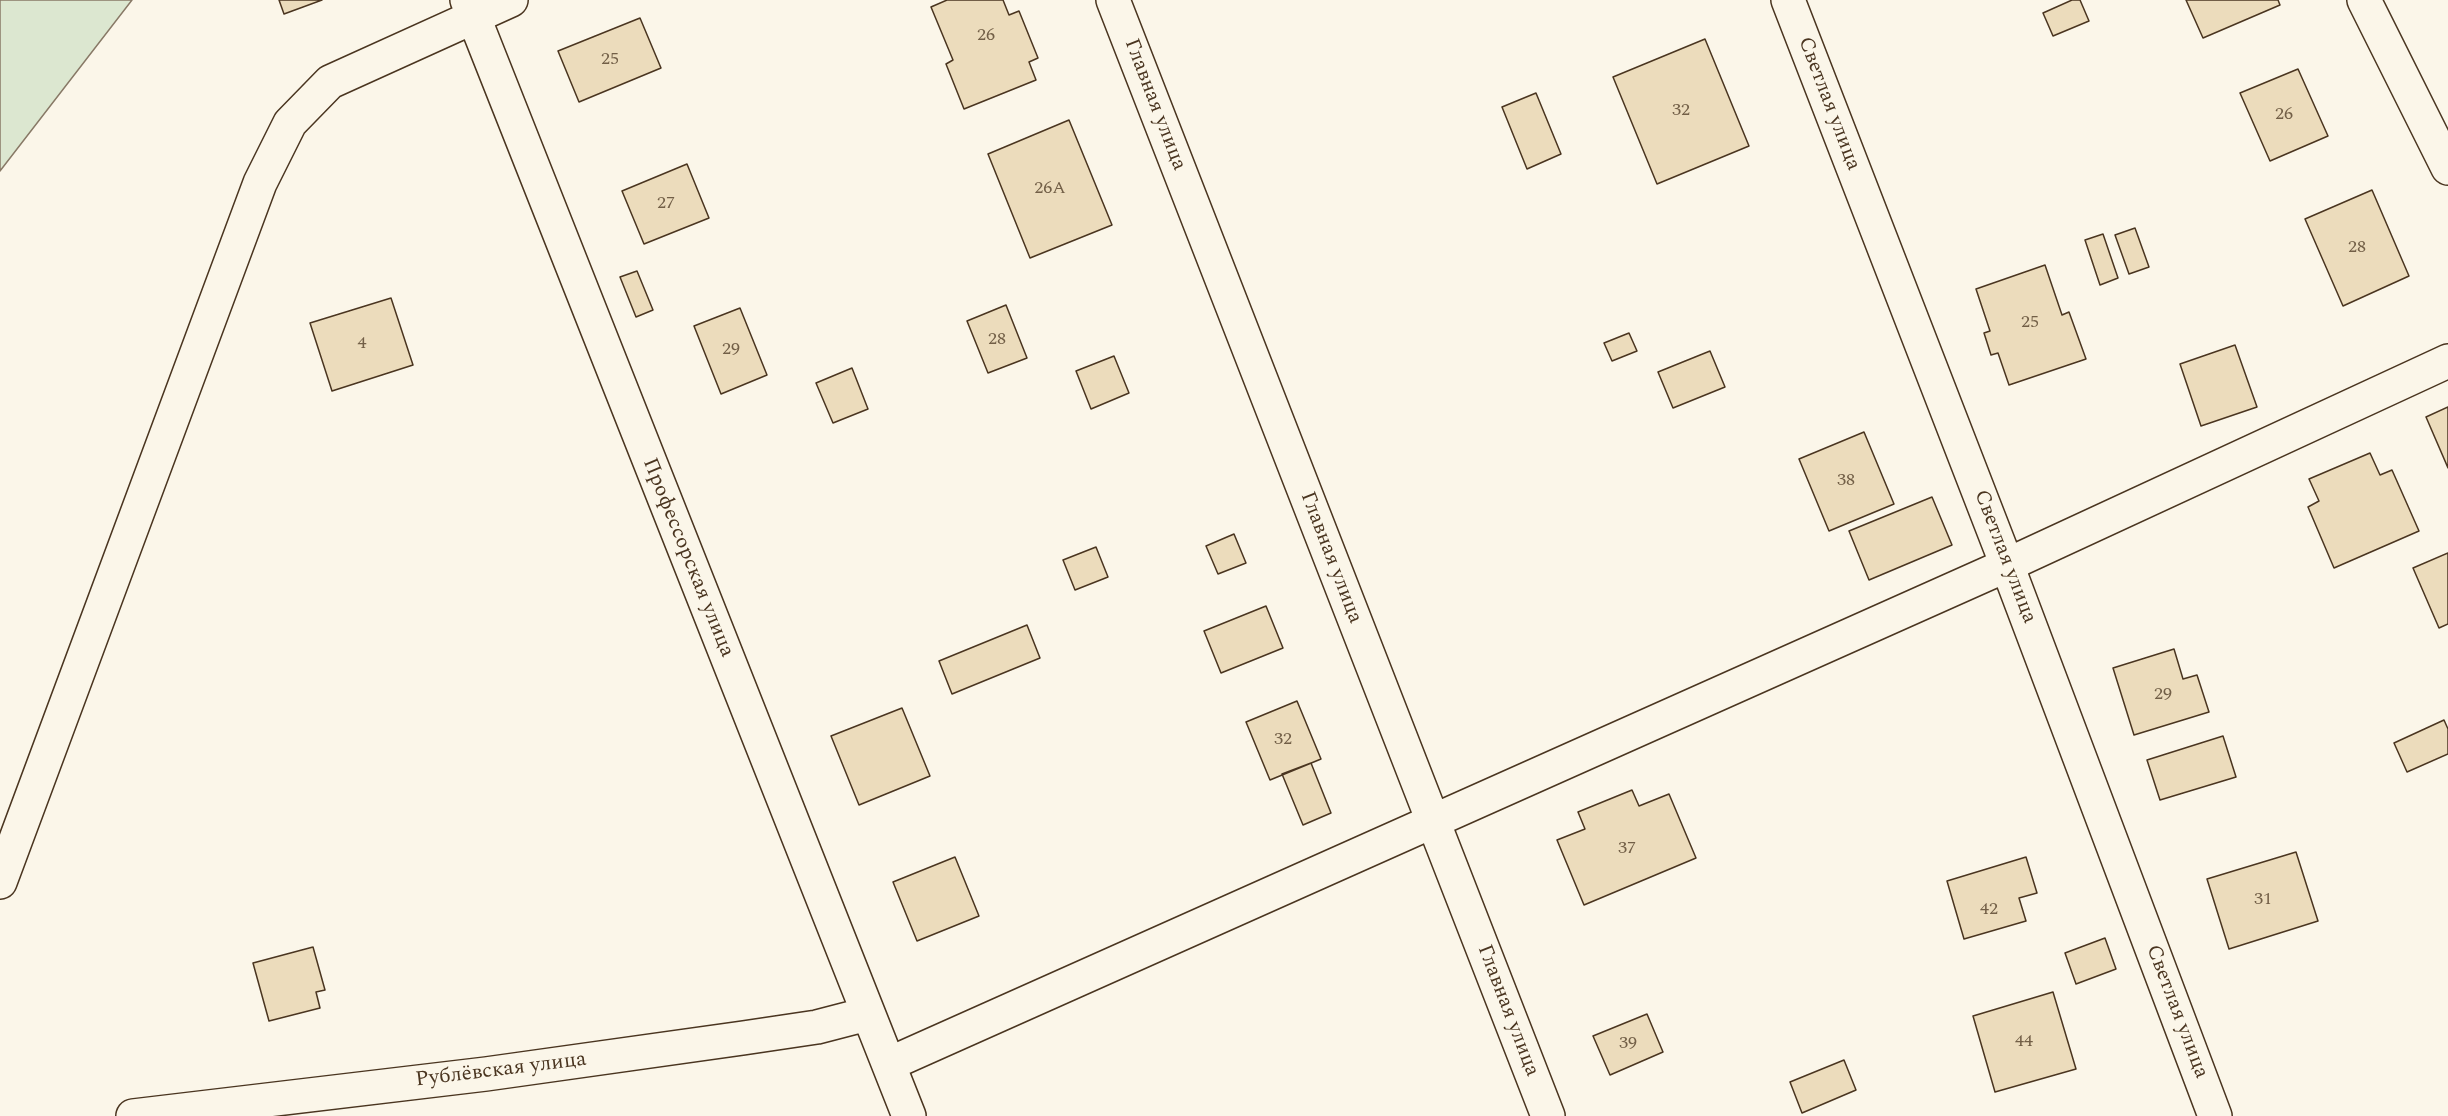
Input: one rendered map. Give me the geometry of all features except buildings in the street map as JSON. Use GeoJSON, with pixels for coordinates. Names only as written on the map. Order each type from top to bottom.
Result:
{"type":"FeatureCollection","features":[{"type":"Feature","properties":{"kind":"street"},"geometry":{"type":"LineString","coordinates":[[0,882],[260,183],[290,123],[330,82],[470,8],[511,0]]}},
{"type":"Feature","properties":{"kind":"street","name":"Главная улица"},"geometry":{"type":"LineString","coordinates":[[1113,0],[1548,1116]]}},
{"type":"Feature","properties":{"kind":"street","name":"Светлая улица"},"geometry":{"type":"LineString","coordinates":[[1788,0],[2007,565],[2215,1116]]}},
{"type":"Feature","properties":{"kind":"street"},"geometry":{"type":"LineString","coordinates":[[2364,0],[2448,168]]}},
{"type":"Feature","properties":{"kind":"street","name":"Профессорская улица"},"geometry":{"type":"LineString","coordinates":[[470,8],[909,1116]]}},
{"type":"Feature","properties":{"kind":"street"},"geometry":{"type":"LineString","coordinates":[[889,1064],[2007,565],[2448,361]]}},
{"type":"Feature","properties":{"kind":"street","name":"Рублёвская улица"},"geometry":{"type":"LineString","coordinates":[[133,1116],[486,1074],[817,1027],[867,1014]]}},
{"type":"Feature","properties":{"kind":"green space"},"geometry":{"type":"Polygon","coordinates":[[[0,0],[132,0],[0,171],[0,0]]]}}]}
